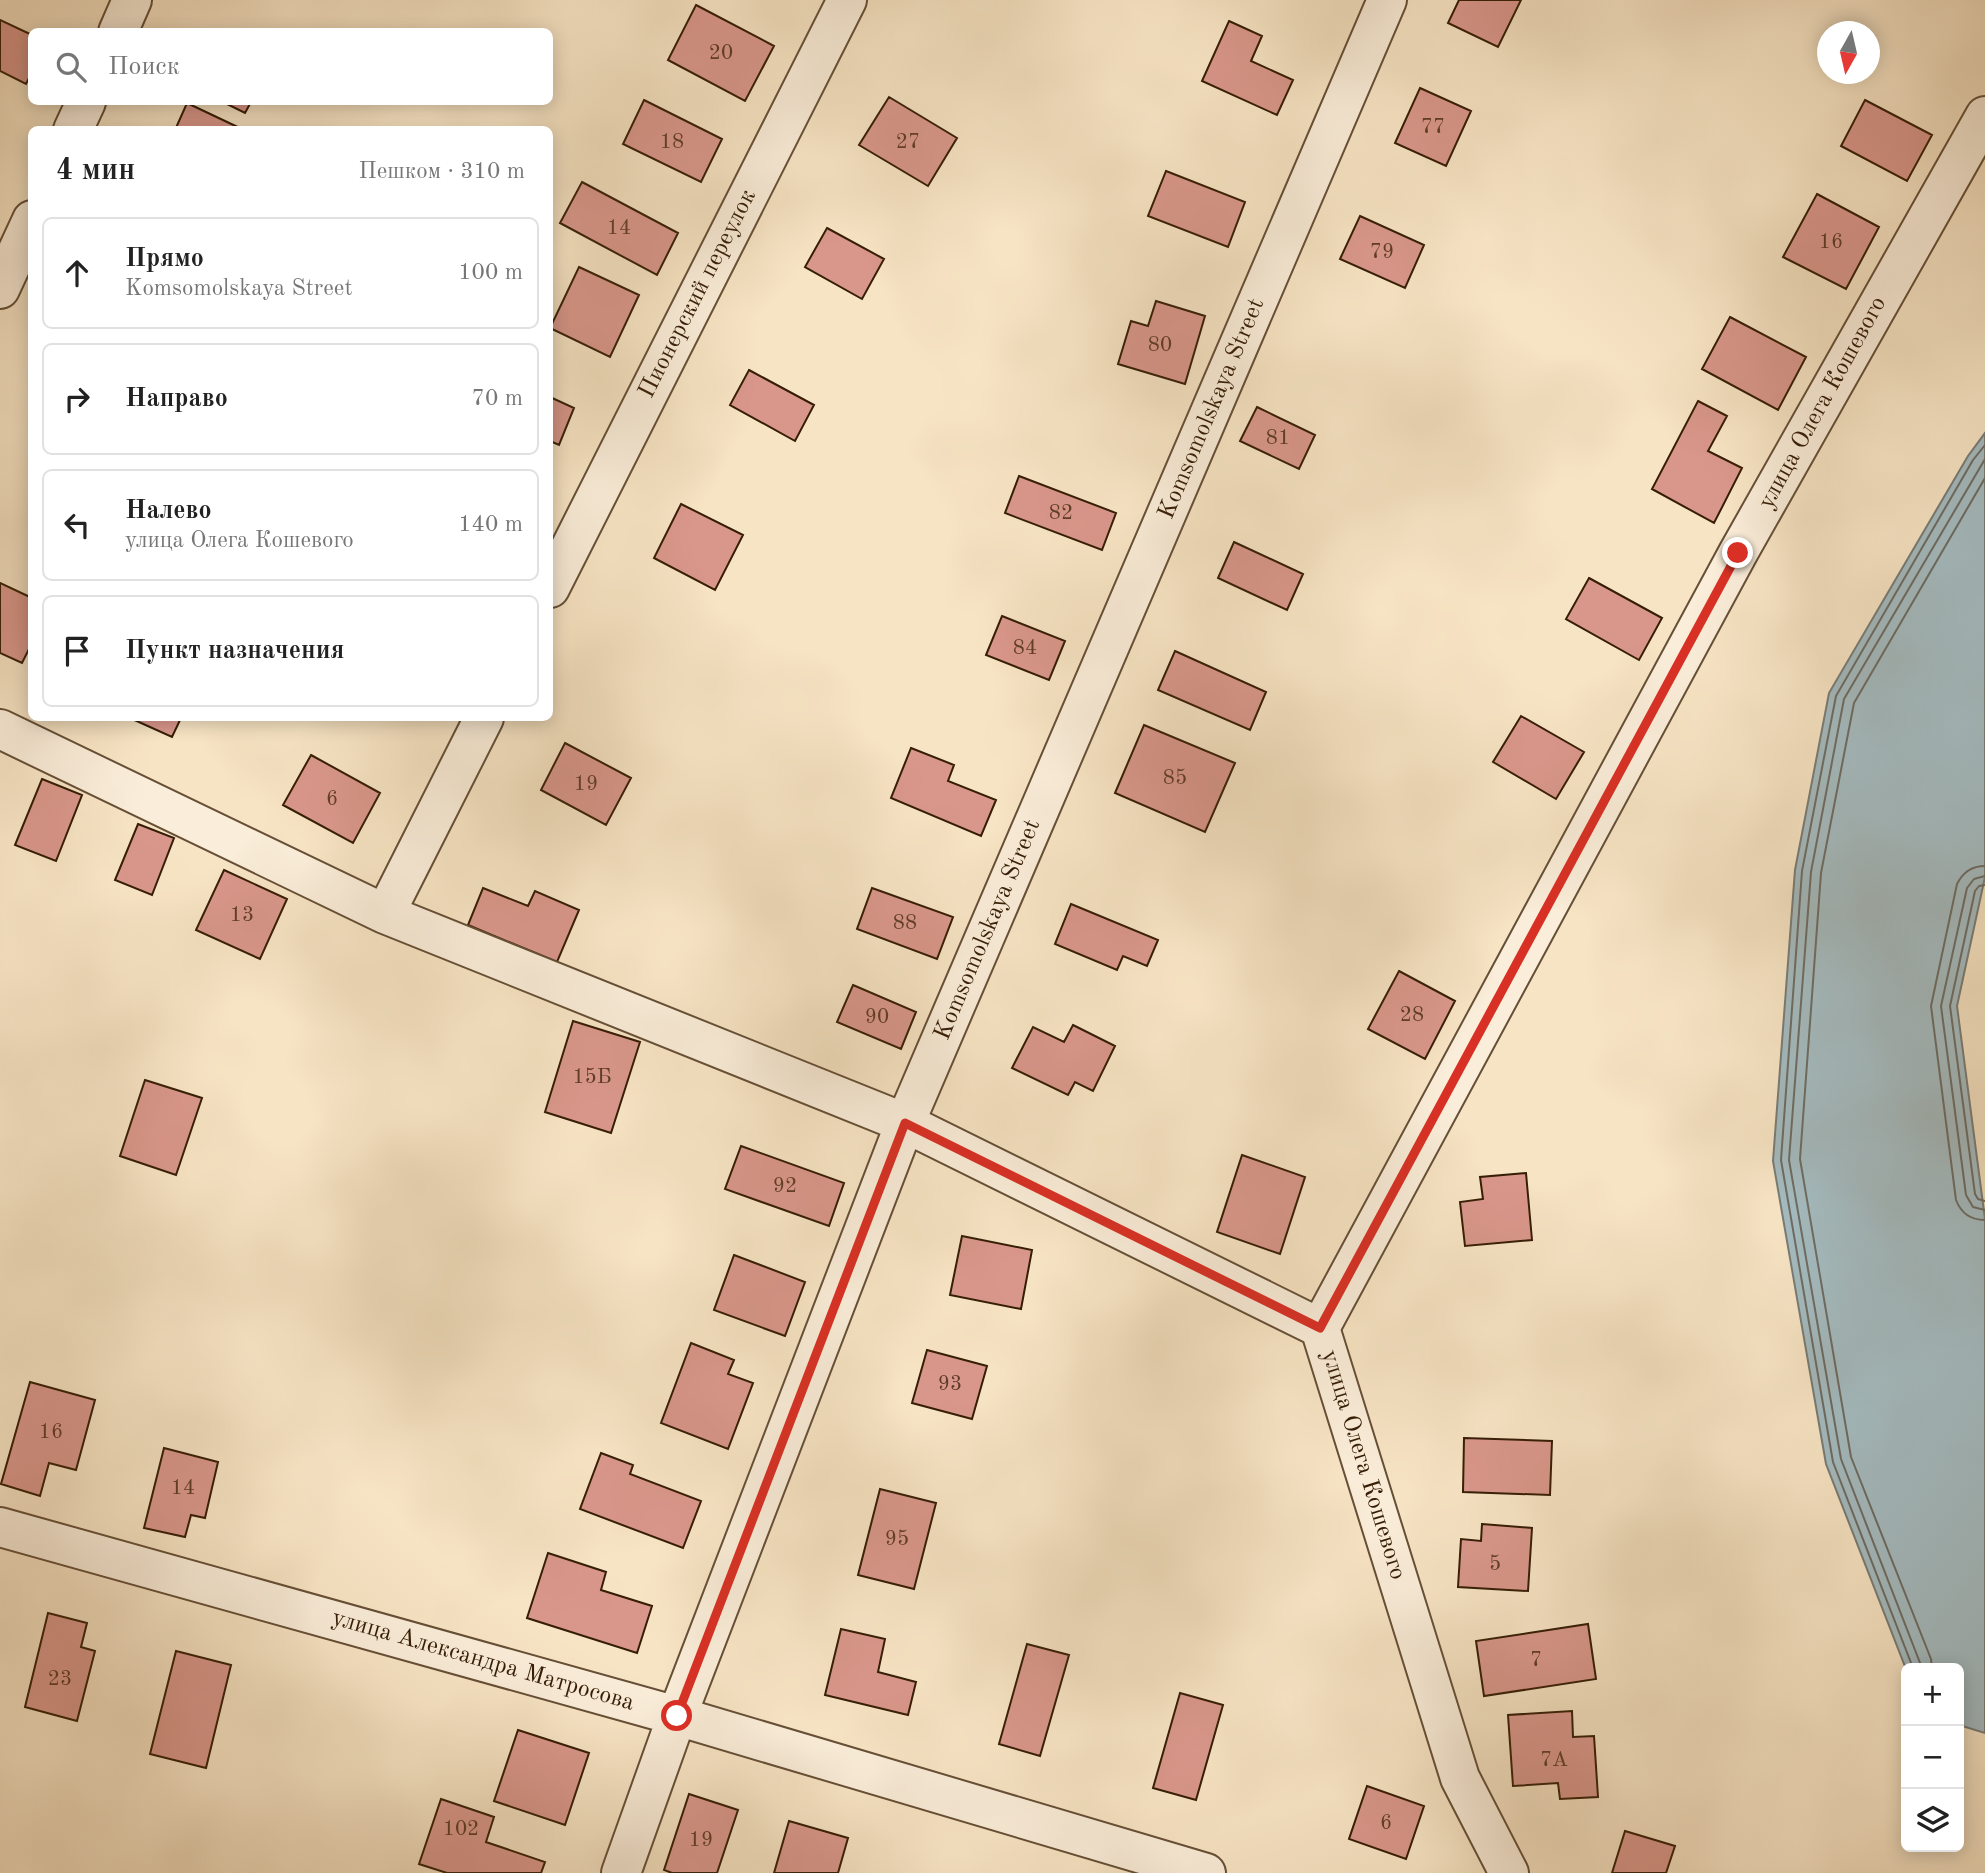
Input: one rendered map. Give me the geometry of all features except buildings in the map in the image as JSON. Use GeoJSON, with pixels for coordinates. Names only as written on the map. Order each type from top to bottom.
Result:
{"type":"FeatureCollection","features":[{"type":"Feature","properties":{"kind":"street"},"geometry":{"type":"LineString","coordinates":[[120,28],[132,0]]}},
{"type":"Feature","properties":{"kind":"street","name":"Пионерский переулок"},"geometry":{"type":"LineString","coordinates":[[553,582],[847,0]]}},
{"type":"Feature","properties":{"kind":"street","name":"Komsomolskaya Street"},"geometry":{"type":"LineString","coordinates":[[621,1873],[677,1716],[905,1123],[1387,0]]}},
{"type":"Feature","properties":{"kind":"street"},"geometry":{"type":"LineString","coordinates":[[75,126],[85,105]]}},
{"type":"Feature","properties":{"kind":"street","name":"улица Олега Кошевого"},"geometry":{"type":"LineString","coordinates":[[1509,1873],[1460,1779],[1320,1328],[1738,553],[1985,116]]}},
{"type":"Feature","properties":{"kind":"street"},"geometry":{"type":"LineString","coordinates":[[0,289],[28,229]]}},
{"type":"Feature","properties":{"kind":"street"},"geometry":{"type":"LineString","coordinates":[[384,914],[482,721]]}},
{"type":"Feature","properties":{"kind":"street"},"geometry":{"type":"LineString","coordinates":[[0,729],[384,914],[905,1123],[1320,1328]]}},
{"type":"Feature","properties":{"kind":"street","name":"улица Александра Матросова"},"geometry":{"type":"LineString","coordinates":[[0,1527],[677,1716],[1206,1873]]}},
{"type":"Feature","properties":{"kind":"water"},"geometry":{"type":"Polygon","coordinates":[[[1985,433],[1985,877],[1957,1006],[1985,1219],[1985,1733],[1964,1727],[1964,1663],[1904,1663],[1826,1464],[1773,1161],[1795,870],[1829,693],[1968,456],[1985,433]]]}},
{"type":"Feature","properties":{"kind":"route"},"geometry":{"type":"LineString","coordinates":[[677,1716],[905,1123],[1320,1328],[1738,553]]}}]}
